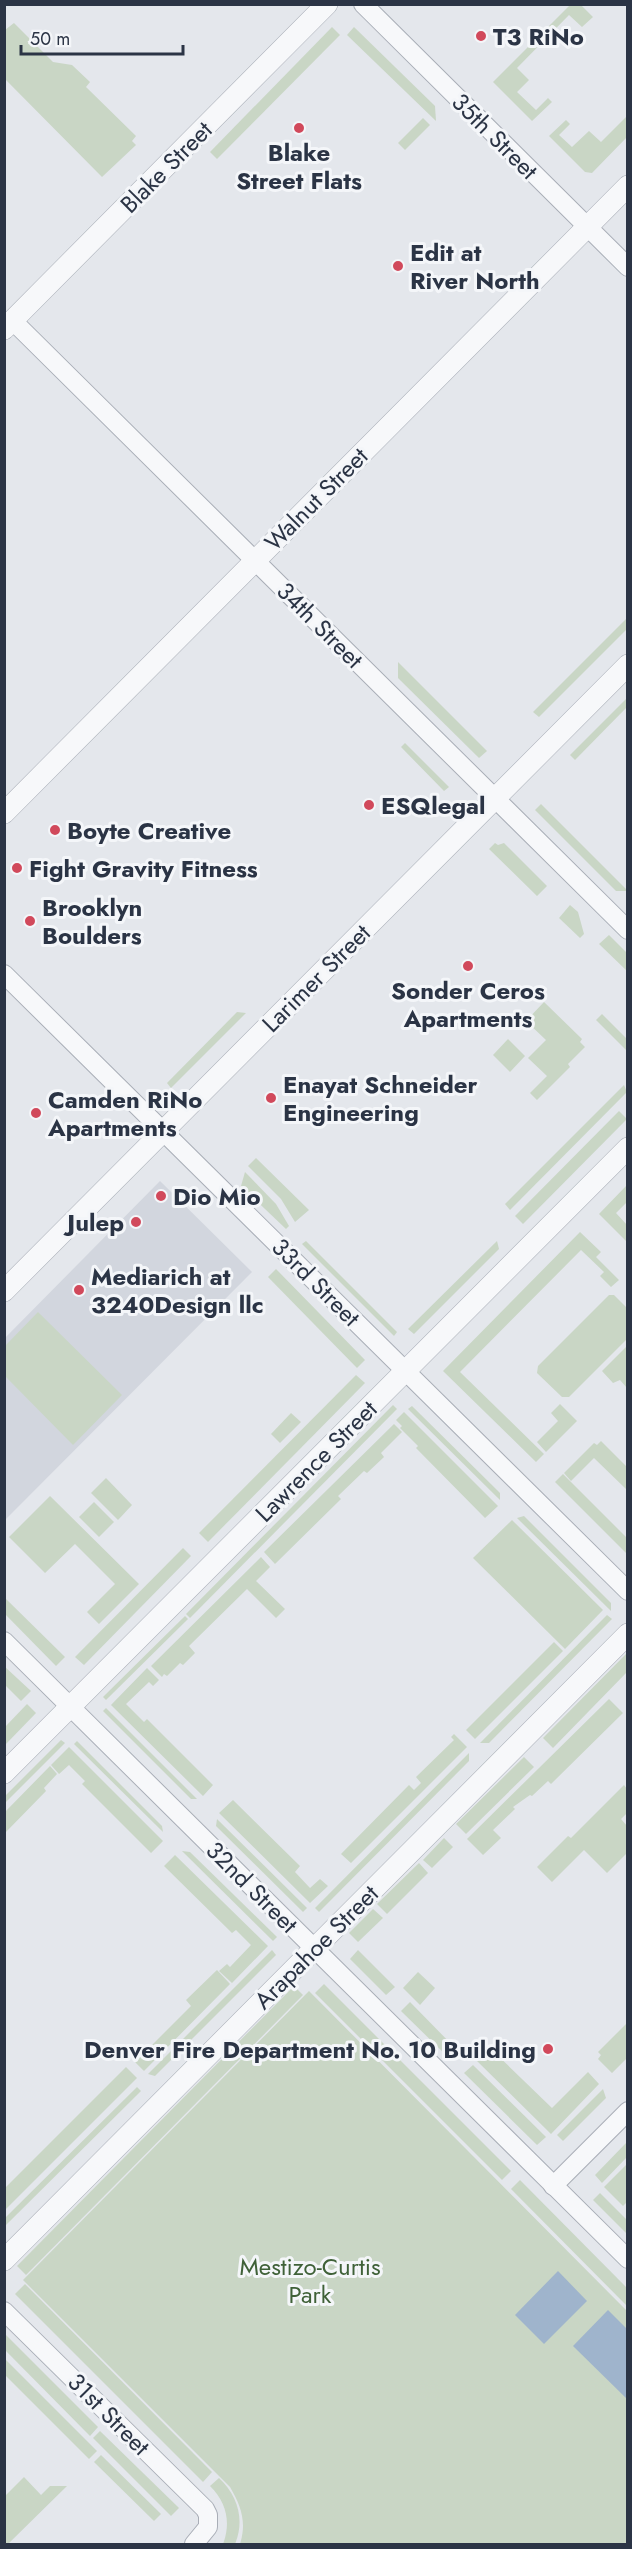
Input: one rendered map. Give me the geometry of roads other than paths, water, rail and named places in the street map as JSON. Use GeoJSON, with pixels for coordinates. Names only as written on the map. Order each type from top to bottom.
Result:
{"type":"FeatureCollection","features":[{"type":"Feature","properties":{"kind":"street","name":"Blake Street"},"geometry":{"type":"LineString","coordinates":[[9,325],[327,4]]}},
{"type":"Feature","properties":{"kind":"street","name":"35th Street"},"geometry":{"type":"LineString","coordinates":[[363,4],[627,267]]}},
{"type":"Feature","properties":{"kind":"street","name":"Walnut Street"},"geometry":{"type":"LineString","coordinates":[[4,813],[627,186]]}},
{"type":"Feature","properties":{"kind":"street","name":"34th Street"},"geometry":{"type":"LineString","coordinates":[[9,325],[255,561],[627,930]]}},
{"type":"Feature","properties":{"kind":"street","name":"Larimer Street"},"geometry":{"type":"LineString","coordinates":[[4,1291],[627,665]]}},
{"type":"Feature","properties":{"kind":"street","name":"33rd Street"},"geometry":{"type":"LineString","coordinates":[[4,974],[627,1591]]}},
{"type":"Feature","properties":{"kind":"street","name":"Lawrence Street"},"geometry":{"type":"LineString","coordinates":[[4,1773],[627,1148]]}},
{"type":"Feature","properties":{"kind":"street","name":"Arapahoe Street"},"geometry":{"type":"LineString","coordinates":[[4,2260],[627,1634]]}},
{"type":"Feature","properties":{"kind":"street","name":"32nd Street"},"geometry":{"type":"LineString","coordinates":[[4,1641],[627,2259]]}},
{"type":"Feature","properties":{"kind":"street"},"geometry":{"type":"LineString","coordinates":[[553,2186],[627,2111]]}},
{"type":"Feature","properties":{"kind":"street","name":"31st Street"},"geometry":{"type":"LineString","coordinates":[[4,2311],[205,2509],[209,2521],[205,2533],[194,2544]]}},
{"type":"Feature","properties":{"kind":"water"},"geometry":{"type":"Polygon","coordinates":[[[558,2271],[587,2301],[544,2344],[515,2315],[558,2271]]]}},
{"type":"Feature","properties":{"kind":"water"},"geometry":{"type":"Polygon","coordinates":[[[608,2310],[627,2329],[627,2399],[573,2346],[608,2310]]]}},
{"type":"Feature","properties":{"kind":"place","name":"T3 RiNo"},"geometry":{"type":"Point","coordinates":[481,36]}},
{"type":"Feature","properties":{"kind":"place","name":"Blake Street Flats"},"geometry":{"type":"Point","coordinates":[299,128]}},
{"type":"Feature","properties":{"kind":"place","name":"Edit at River North"},"geometry":{"type":"Point","coordinates":[398,266]}},
{"type":"Feature","properties":{"kind":"place","name":"ESQlegal"},"geometry":{"type":"Point","coordinates":[369,805]}},
{"type":"Feature","properties":{"kind":"place","name":"Boyte Creative"},"geometry":{"type":"Point","coordinates":[55,830]}},
{"type":"Feature","properties":{"kind":"place","name":"Fight Gravity Fitness"},"geometry":{"type":"Point","coordinates":[17,868]}},
{"type":"Feature","properties":{"kind":"place","name":"Brooklyn Boulders"},"geometry":{"type":"Point","coordinates":[30,921]}},
{"type":"Feature","properties":{"kind":"place","name":"Sonder Ceros Apartments"},"geometry":{"type":"Point","coordinates":[468,966]}},
{"type":"Feature","properties":{"kind":"place","name":"Enayat Schneider Engineering"},"geometry":{"type":"Point","coordinates":[271,1098]}},
{"type":"Feature","properties":{"kind":"place","name":"Camden RiNo Apartments"},"geometry":{"type":"Point","coordinates":[36,1113]}},
{"type":"Feature","properties":{"kind":"place","name":"Dio Mio"},"geometry":{"type":"Point","coordinates":[161,1196]}},
{"type":"Feature","properties":{"kind":"place","name":"Julep"},"geometry":{"type":"Point","coordinates":[136,1222]}},
{"type":"Feature","properties":{"kind":"place","name":"Mediarich at 3240Design llc"},"geometry":{"type":"Point","coordinates":[79,1290]}},
{"type":"Feature","properties":{"kind":"place","name":"Denver Fire Department No. 10 Building"},"geometry":{"type":"Point","coordinates":[548,2049]}},
{"type":"Feature","properties":{"kind":"park label","name":"Mestizo-Curtis Park"},"geometry":{"type":"Point","coordinates":[310,2280]}}]}
